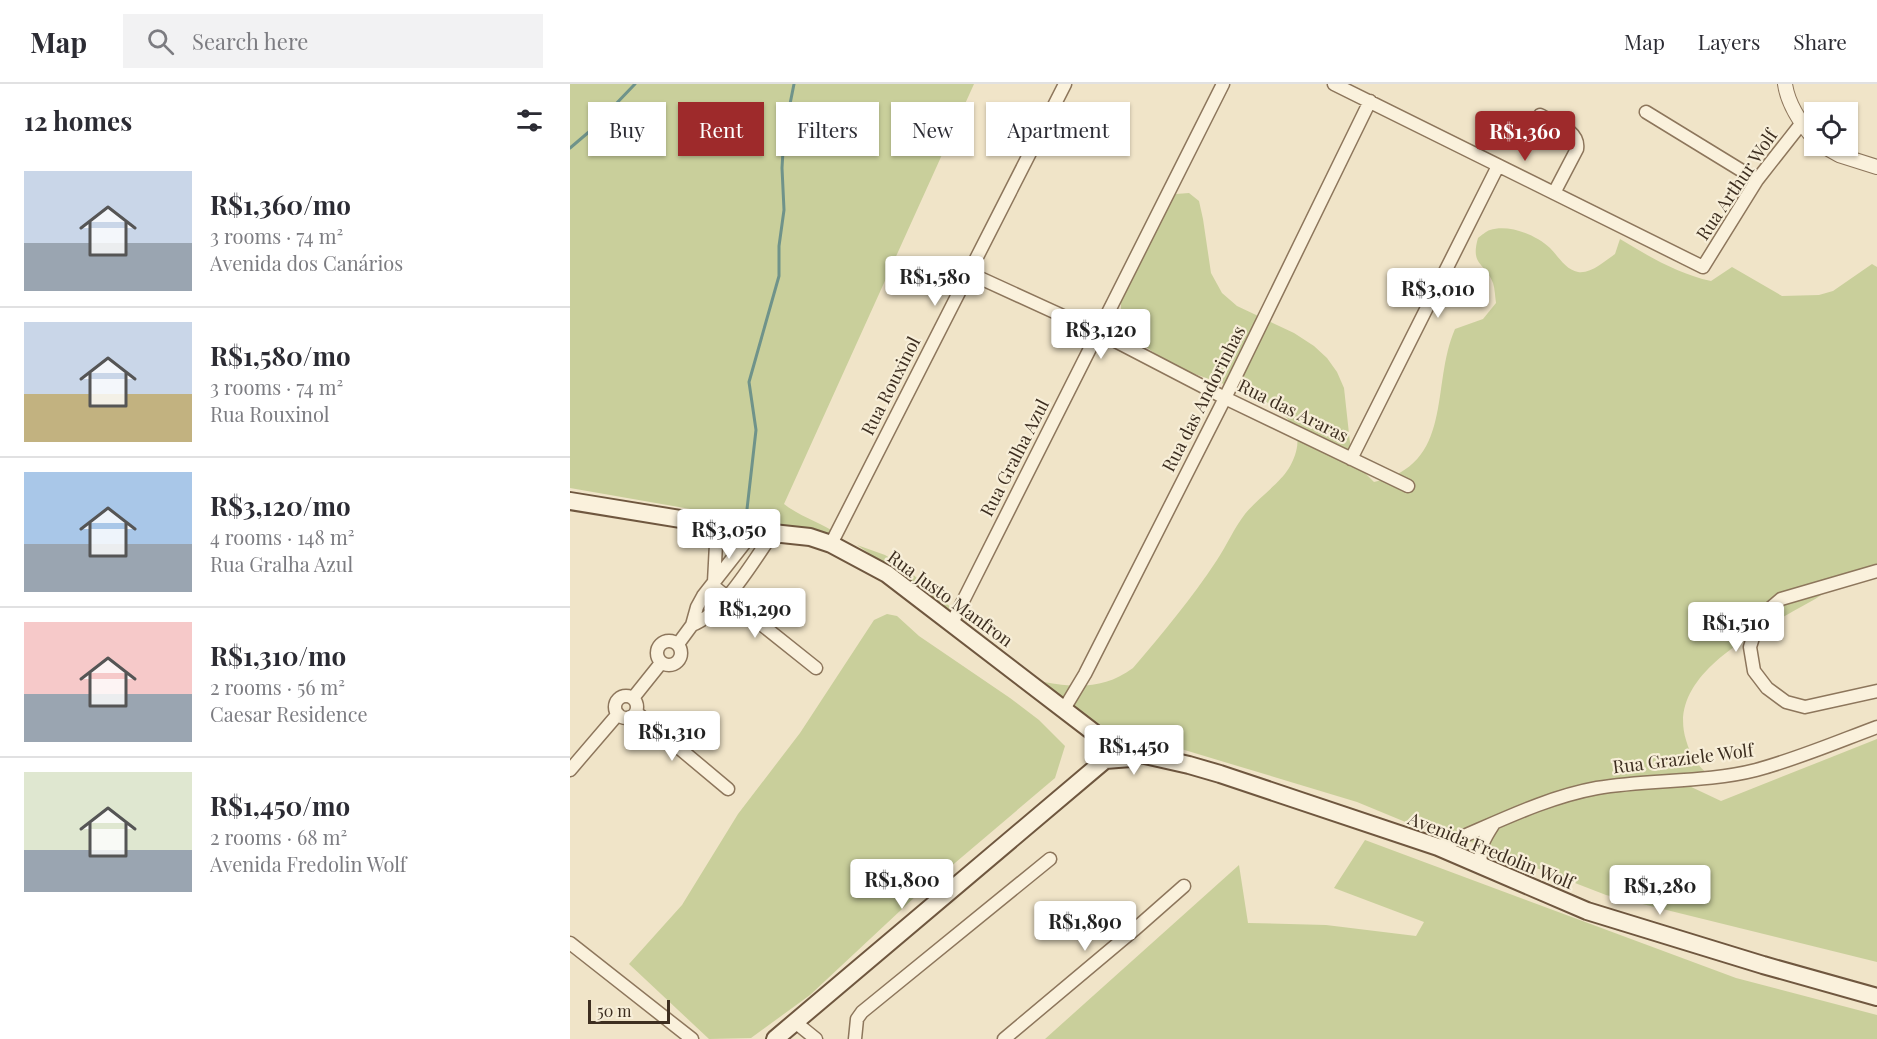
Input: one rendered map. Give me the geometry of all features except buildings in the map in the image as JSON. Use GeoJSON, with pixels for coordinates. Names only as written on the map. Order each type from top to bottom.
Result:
{"type":"FeatureCollection","features":[{"type":"Feature","properties":{"kind":"main road","name":"Rua Justo Manfron"},"geometry":{"type":"LineString","coordinates":[[570,501],[754,531],[810,537],[831,544],[887,574],[952,623],[1064,709],[1080,723],[1104,752]]}},
{"type":"Feature","properties":{"kind":"main road","name":"Avenida Fredolin Wolf"},"geometry":{"type":"LineString","coordinates":[[1104,752],[1159,759],[1220,774],[1438,847],[1587,911],[1877,997]]}},
{"type":"Feature","properties":{"kind":"main road"},"geometry":{"type":"LineString","coordinates":[[776,1039],[1051,807],[1104,752]]}},
{"type":"Feature","properties":{"kind":"street","name":"Rua Rouxinol"},"geometry":{"type":"LineString","coordinates":[[831,544],[1065,84]]}},
{"type":"Feature","properties":{"kind":"street","name":"Rua Gralha Azul"},"geometry":{"type":"LineString","coordinates":[[952,623],[1223,84]]}},
{"type":"Feature","properties":{"kind":"street"},"geometry":{"type":"LineString","coordinates":[[1334,84],[1554,194],[1577,149],[1578,142],[1574,134],[1540,115]]}},
{"type":"Feature","properties":{"kind":"street"},"geometry":{"type":"LineString","coordinates":[[1785,84],[1786,91],[1804,127]]}},
{"type":"Feature","properties":{"kind":"street","name":"Rua das Andorinhas"},"geometry":{"type":"LineString","coordinates":[[1064,709],[1225,398],[1370,101]]}},
{"type":"Feature","properties":{"kind":"street"},"geometry":{"type":"LineString","coordinates":[[1646,112],[1757,180]]}},
{"type":"Feature","properties":{"kind":"street","name":"Rua Arthur Wolf"},"geometry":{"type":"LineString","coordinates":[[1554,194],[1703,267],[1757,180],[1801,124]]}},
{"type":"Feature","properties":{"kind":"street"},"geometry":{"type":"LineString","coordinates":[[1842,156],[1877,167]]}},
{"type":"Feature","properties":{"kind":"street"},"geometry":{"type":"LineString","coordinates":[[1351,459],[1498,166]]}},
{"type":"Feature","properties":{"kind":"street","name":"Rua das Araras"},"geometry":{"type":"LineString","coordinates":[[969,273],[1098,332],[1225,398],[1408,486]]}},
{"type":"Feature","properties":{"kind":"street"},"geometry":{"type":"LineString","coordinates":[[717,525],[713,584],[726,597],[816,668]]}},
{"type":"Feature","properties":{"kind":"street"},"geometry":{"type":"LineString","coordinates":[[633,699],[661,663],[671,666],[678,662],[682,654],[678,644],[692,625],[697,607],[754,531]]}},
{"type":"Feature","properties":{"kind":"street"},"geometry":{"type":"LineString","coordinates":[[692,625],[708,618],[773,533]]}},
{"type":"Feature","properties":{"kind":"street"},"geometry":{"type":"LineString","coordinates":[[1877,571],[1781,598],[1767,611],[1757,625],[1750,647],[1754,671],[1767,688],[1786,702],[1805,707],[1877,691]]}},
{"type":"Feature","properties":{"kind":"street"},"geometry":{"type":"LineString","coordinates":[[627,696],[633,699],[637,705],[636,712],[627,718],[618,714],[615,708],[618,699],[627,696]]}},
{"type":"Feature","properties":{"kind":"street"},"geometry":{"type":"LineString","coordinates":[[636,712],[728,789]]}},
{"type":"Feature","properties":{"kind":"street"},"geometry":{"type":"LineString","coordinates":[[570,770],[618,714]]}},
{"type":"Feature","properties":{"kind":"street","name":"Rua Graziele Wolf"},"geometry":{"type":"LineString","coordinates":[[1438,847],[1546,802],[1596,789],[1653,781],[1723,776],[1755,770],[1809,753],[1877,727]]}},
{"type":"Feature","properties":{"kind":"street"},"geometry":{"type":"LineString","coordinates":[[1481,864],[1479,852],[1482,842],[1494,824]]}},
{"type":"Feature","properties":{"kind":"street"},"geometry":{"type":"LineString","coordinates":[[855,1039],[857,1019],[862,1011],[1050,859]]}},
{"type":"Feature","properties":{"kind":"street"},"geometry":{"type":"LineString","coordinates":[[1004,1039],[1184,886]]}},
{"type":"Feature","properties":{"kind":"street"},"geometry":{"type":"LineString","coordinates":[[570,943],[692,1039]]}},
{"type":"Feature","properties":{"kind":"street"},"geometry":{"type":"LineString","coordinates":[[795,1022],[816,1039]]}},
{"type":"Feature","properties":{"kind":"green space"},"geometry":{"type":"Polygon","coordinates":[[[570,84],[974,84],[966,102],[891,102],[891,156],[941,156],[784,504],[839,535],[570,488],[570,84]]]}},
{"type":"Feature","properties":{"kind":"green space"},"geometry":{"type":"Polygon","coordinates":[[[1189,193],[1199,201],[1211,273],[1222,293],[1237,306],[1294,333],[1314,346],[1337,372],[1344,388],[1351,452],[1358,466],[1374,482],[1400,473],[1417,459],[1429,441],[1436,420],[1448,351],[1455,329],[1483,319],[1496,303],[1493,283],[1476,254],[1478,238],[1488,231],[1505,228],[1530,235],[1550,248],[1570,269],[1578,272],[1593,269],[1615,254],[1620,239],[1675,269],[1711,281],[1732,267],[1782,296],[1819,295],[1833,291],[1872,264],[1877,267],[1877,565],[1841,583],[1744,640],[1722,656],[1704,674],[1690,694],[1683,716],[1686,740],[1691,754],[1700,767],[1710,775],[1725,780],[1705,785],[1670,777],[1721,801],[1877,739],[1877,962],[1606,895],[1450,833],[1437,835],[1357,802],[1095,723],[1044,682],[1090,685],[1112,680],[1133,668],[1197,588],[1245,514],[1285,474],[1295,455],[1296,433],[1279,411],[1251,394],[1192,373],[1154,353],[1136,339],[1124,323],[1121,301],[1164,205],[1176,194],[1189,193]]]}},
{"type":"Feature","properties":{"kind":"green space"},"geometry":{"type":"Polygon","coordinates":[[[857,545],[885,555],[903,566],[969,623],[857,545]]]}},
{"type":"Feature","properties":{"kind":"green space"},"geometry":{"type":"Polygon","coordinates":[[[887,614],[897,616],[919,636],[1039,720],[1065,746],[1055,778],[916,896],[810,995],[751,1038],[709,1039],[629,964],[682,905],[738,814],[800,733],[874,620],[887,614]]]}},
{"type":"Feature","properties":{"kind":"green space"},"geometry":{"type":"Polygon","coordinates":[[[1365,840],[1736,978],[1877,1015],[1877,1039],[1045,1039],[1239,865],[1248,923],[1326,925],[1416,936],[1424,922],[1334,888],[1365,840]]]}},
{"type":"Feature","properties":{"kind":"waterway"},"geometry":{"type":"LineString","coordinates":[[570,148],[590,131],[635,84]]}},
{"type":"Feature","properties":{"kind":"waterway"},"geometry":{"type":"LineString","coordinates":[[746,518],[756,430],[749,382],[779,276],[779,246],[784,210],[782,168],[784,134],[794,84]]}}]}
